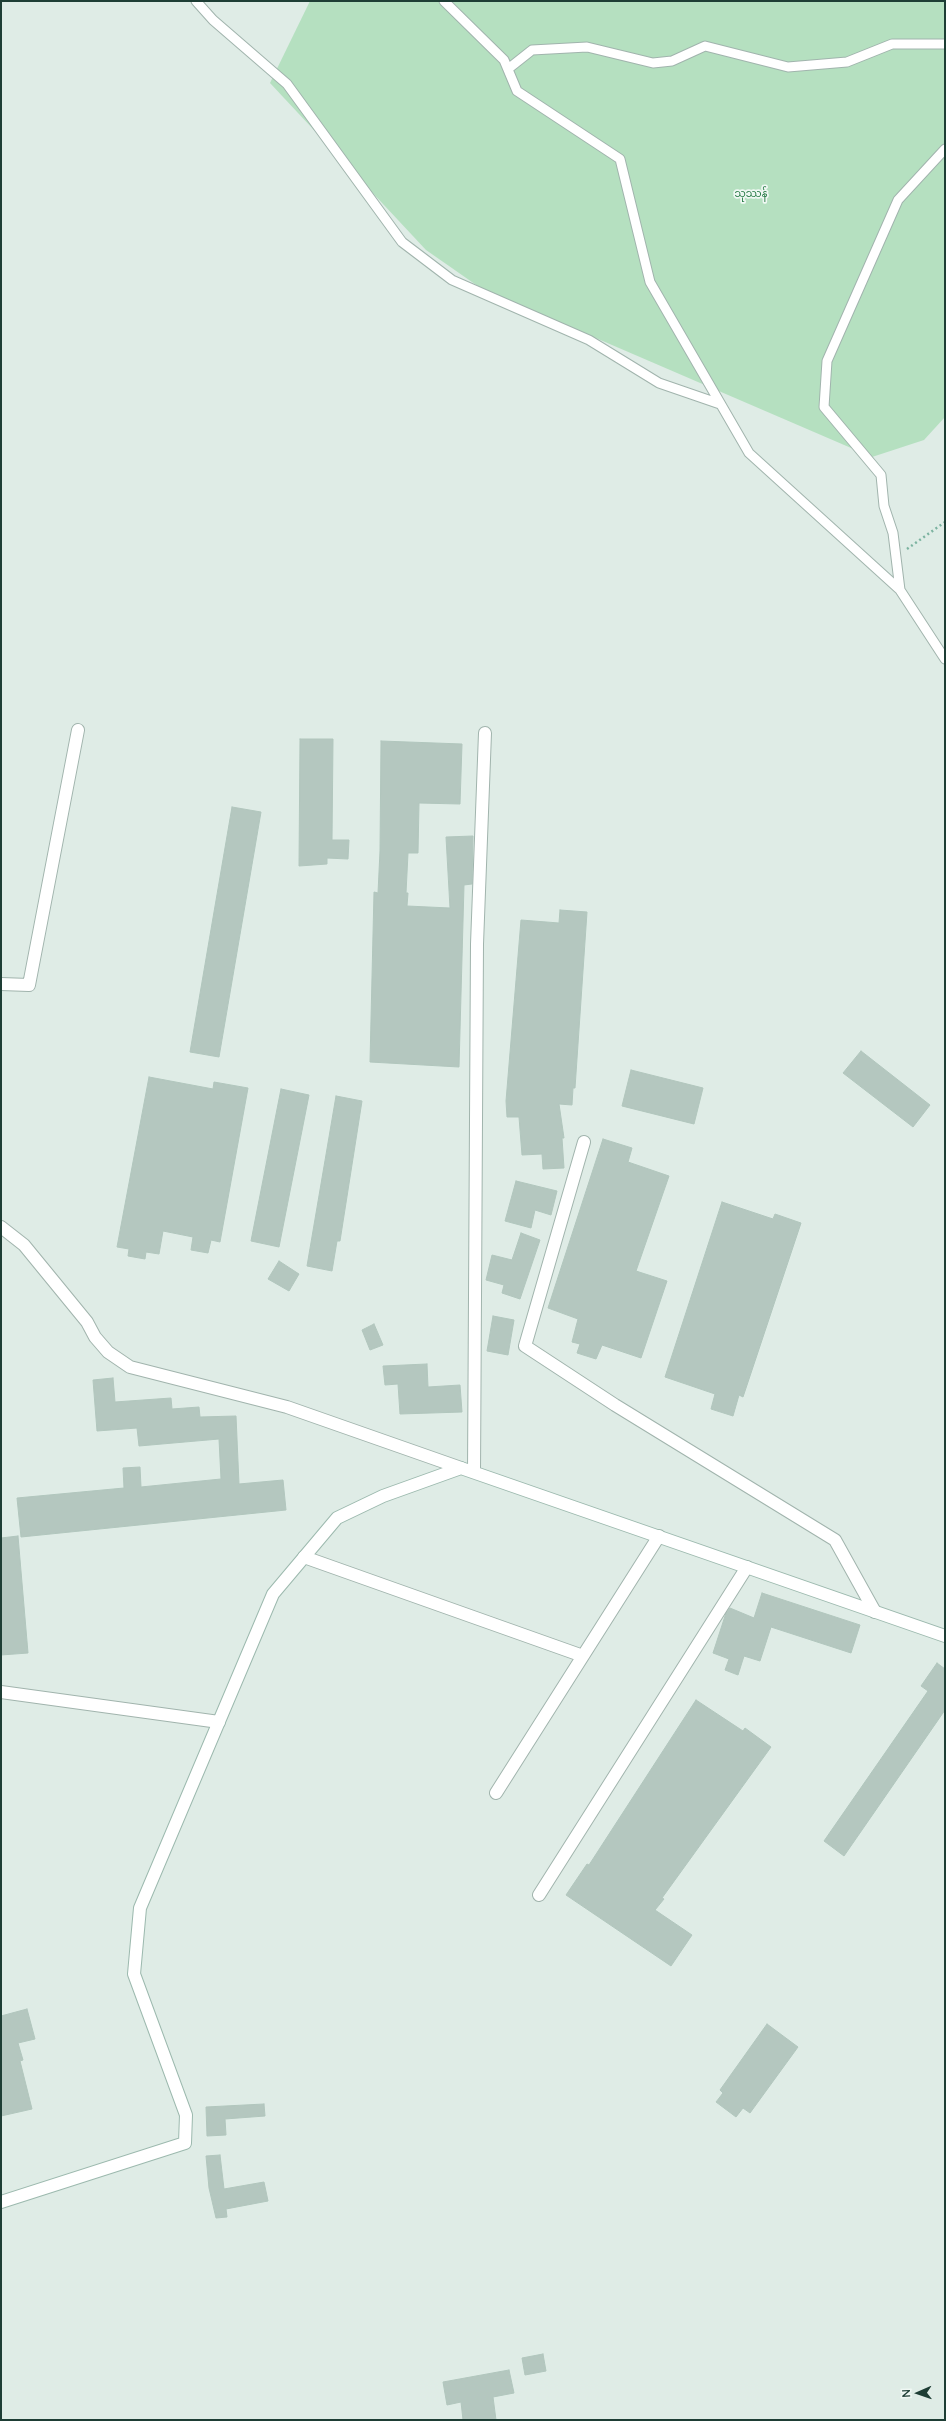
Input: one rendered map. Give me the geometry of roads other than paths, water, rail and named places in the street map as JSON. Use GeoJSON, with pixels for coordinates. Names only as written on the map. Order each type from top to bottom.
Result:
{"type":"FeatureCollection","features":[{"type":"Feature","properties":{"kind":"street"},"geometry":{"type":"LineString","coordinates":[[1,984],[29,986],[78,730]]}},
{"type":"Feature","properties":{"kind":"street"},"geometry":{"type":"LineString","coordinates":[[474,1472],[477,944],[485,732]]}},
{"type":"Feature","properties":{"kind":"street"},"geometry":{"type":"LineString","coordinates":[[584,1142],[525,1346],[615,1405],[835,1540],[875,1612]]}},
{"type":"Feature","properties":{"kind":"street"},"geometry":{"type":"LineString","coordinates":[[1,1227],[24,1245],[87,1322],[95,1337],[108,1352],[130,1367],[287,1407],[945,1636]]}},
{"type":"Feature","properties":{"kind":"street"},"geometry":{"type":"LineString","coordinates":[[1,2202],[185,2143],[186,2114],[134,1974],[140,1908],[273,1594],[337,1518],[383,1496],[461,1468]]}},
{"type":"Feature","properties":{"kind":"street"},"geometry":{"type":"LineString","coordinates":[[496,1793],[659,1536]]}},
{"type":"Feature","properties":{"kind":"street"},"geometry":{"type":"LineString","coordinates":[[304,1557],[583,1656]]}},
{"type":"Feature","properties":{"kind":"street"},"geometry":{"type":"LineString","coordinates":[[539,1895],[747,1568]]}},
{"type":"Feature","properties":{"kind":"street"},"geometry":{"type":"LineString","coordinates":[[1,1692],[219,1722]]}},
{"type":"Feature","properties":{"kind":"lane"},"geometry":{"type":"LineString","coordinates":[[196,1],[213,20],[286,84],[402,242],[452,280],[588,340],[659,383],[720,404]]}},
{"type":"Feature","properties":{"kind":"lane"},"geometry":{"type":"LineString","coordinates":[[444,1],[504,60],[517,91],[620,159],[650,282],[749,453],[900,590],[945,659]]}},
{"type":"Feature","properties":{"kind":"lane"},"geometry":{"type":"LineString","coordinates":[[508,69],[532,50],[587,47],[653,63],[672,61],[706,46],[788,67],[846,62],[892,44],[945,44]]}},
{"type":"Feature","properties":{"kind":"lane"},"geometry":{"type":"LineString","coordinates":[[900,590],[893,533],[884,506],[881,475],[824,407],[827,361],[898,200],[945,149]]}},
{"type":"Feature","properties":{"kind":"park label","name":"သုဿန်"},"geometry":{"type":"Point","coordinates":[751,194]}}]}
